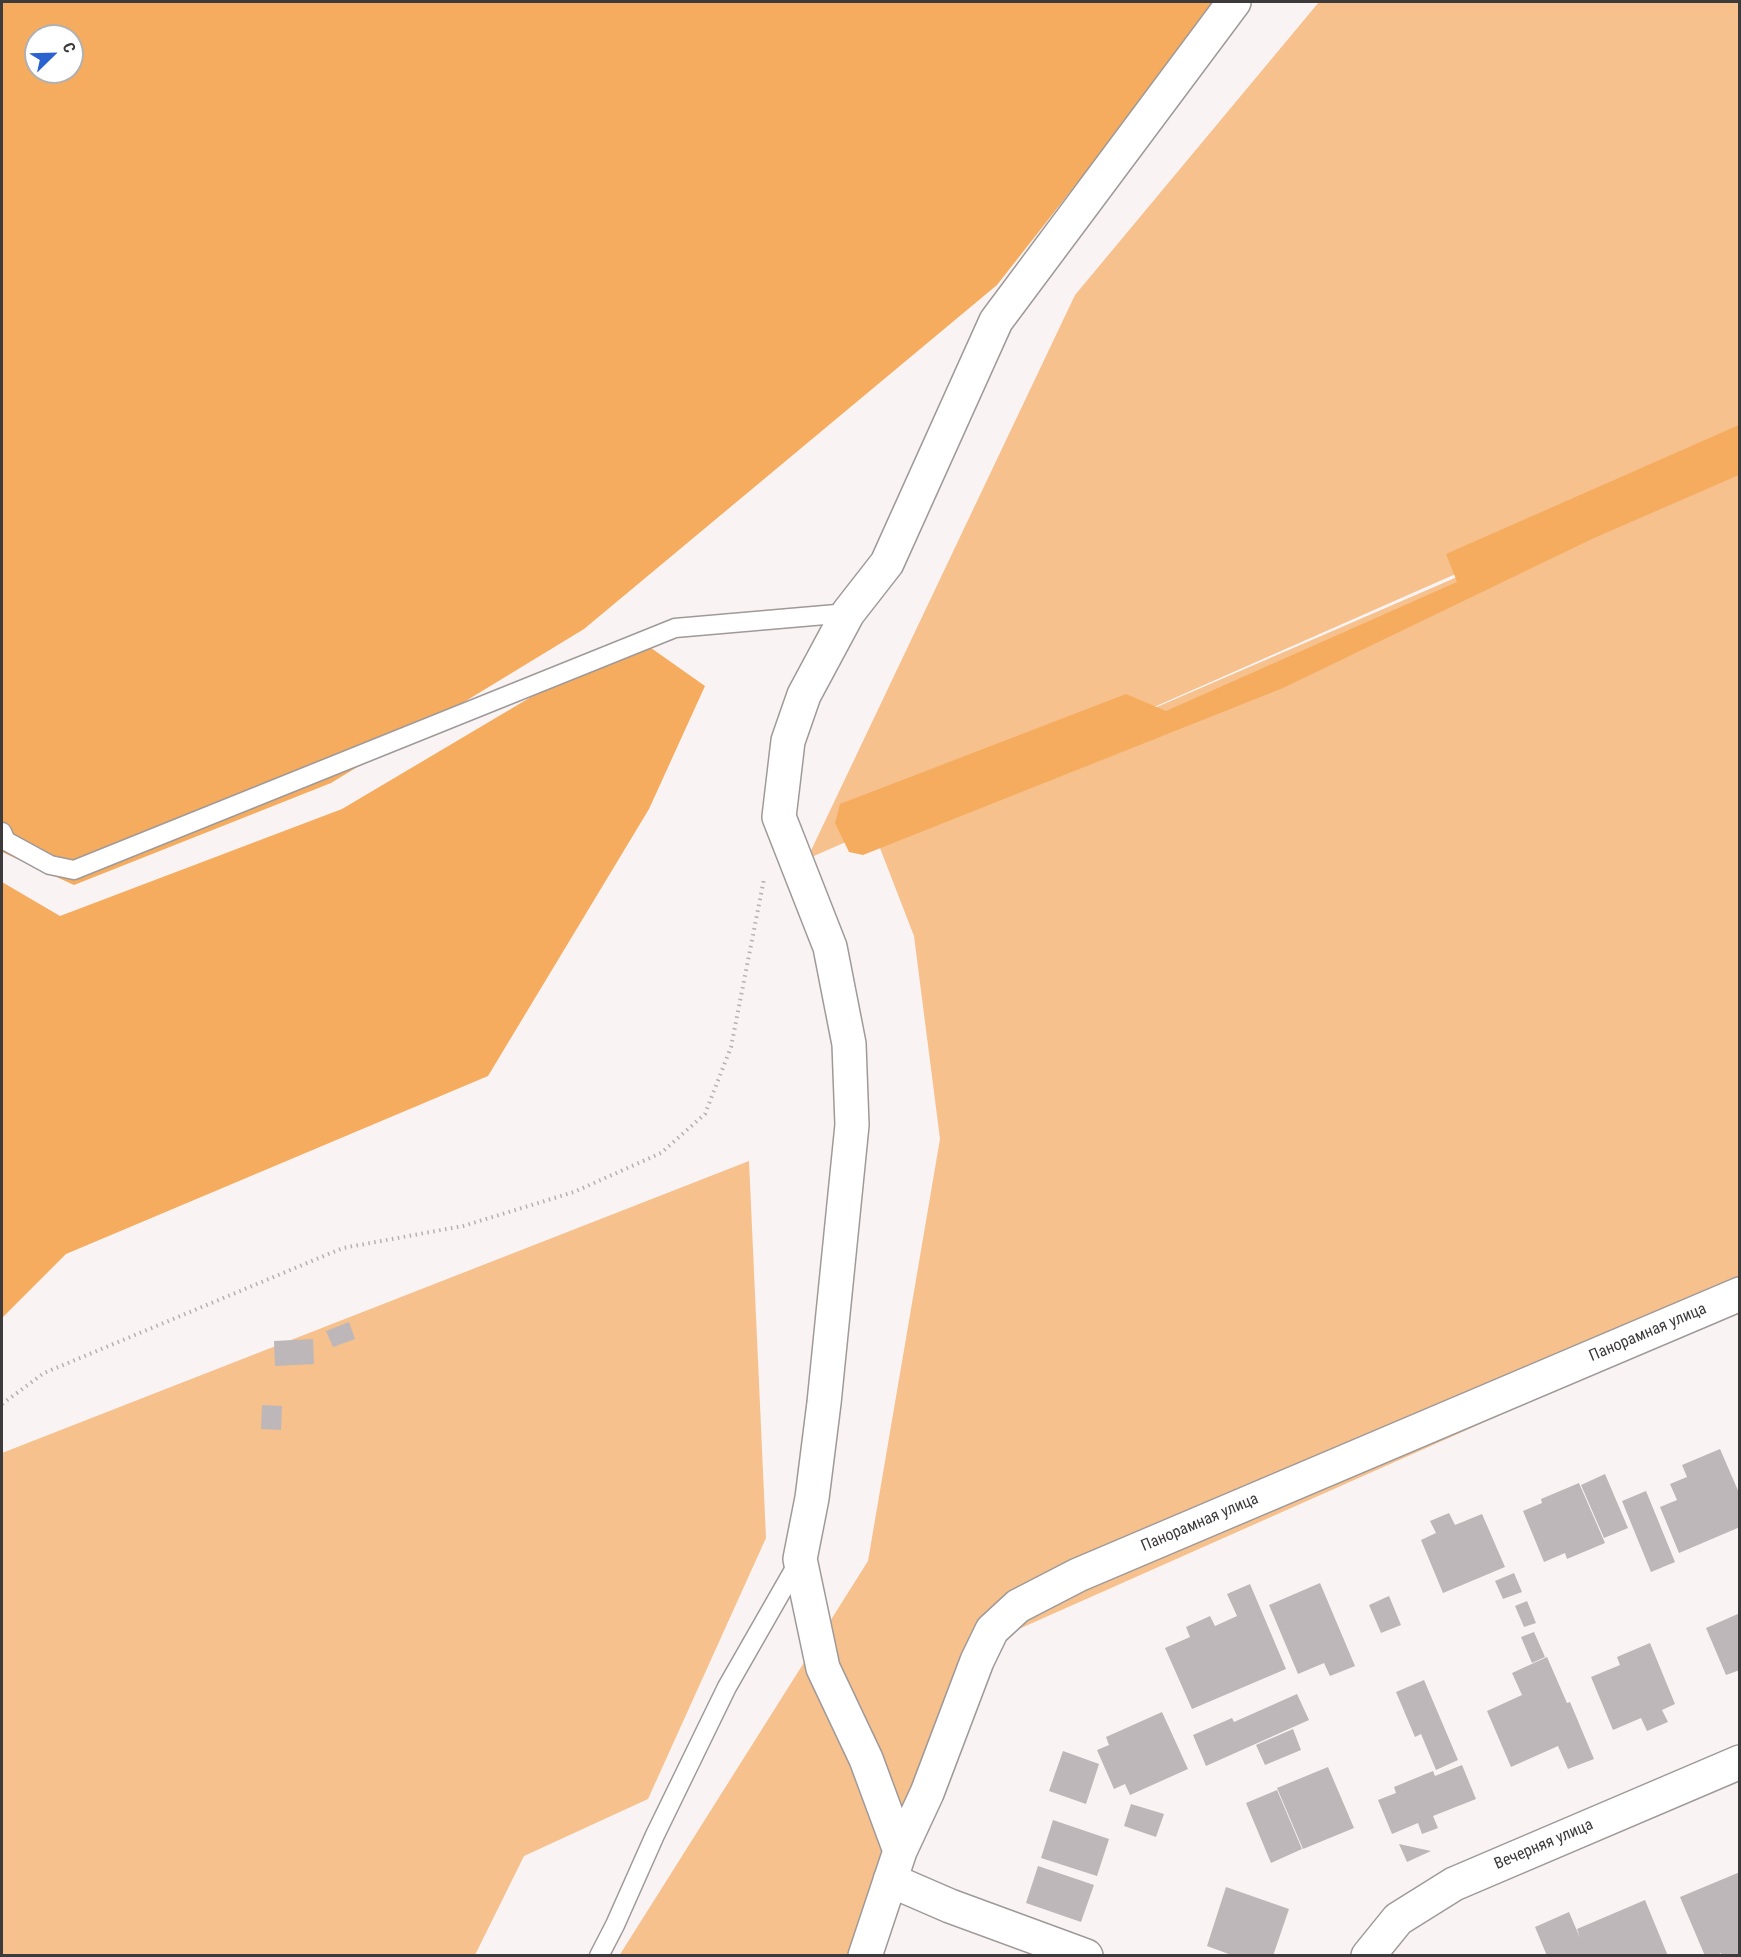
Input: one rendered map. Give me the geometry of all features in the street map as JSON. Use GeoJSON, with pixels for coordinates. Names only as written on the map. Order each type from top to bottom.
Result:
{"type":"FeatureCollection","features":[{"type":"Feature","properties":{"kind":"street"},"geometry":{"type":"LineString","coordinates":[[1086,1956],[950,1906],[895,1865],[866,1760],[823,1668],[800,1559],[812,1498],[824,1403],[852,1125],[849,1044],[830,947],[778,817],[788,741],[804,695],[848,613],[886,563],[996,321],[1234,2]]}},
{"type":"Feature","properties":{"kind":"street","name":"Панорамная улица"},"geometry":{"type":"LineString","coordinates":[[865,1956],[895,1865],[927,1793],[977,1661],[992,1630],[1017,1605],[1078,1575],[1740,1294]]}},
{"type":"Feature","properties":{"kind":"street","name":"Вечерняя улица"},"geometry":{"type":"LineString","coordinates":[[1368,1956],[1398,1919],[1454,1884],[1740,1762]]}},
{"type":"Feature","properties":{"kind":"lane"},"geometry":{"type":"LineString","coordinates":[[2,832],[6,840],[50,865],[74,870],[675,628],[848,613]]}},
{"type":"Feature","properties":{"kind":"lane"},"geometry":{"type":"LineString","coordinates":[[599,1956],[727,1687],[800,1559]]}},
{"type":"Feature","properties":{"kind":"path"},"geometry":{"type":"LineString","coordinates":[[2,1404],[44,1373],[343,1248],[463,1226],[574,1192],[661,1153],[705,1114],[731,1047],[765,877]]}},
{"type":"Feature","properties":{"kind":"shaded area"},"geometry":{"type":"Polygon","coordinates":[[[2,2],[1219,2],[997,285],[584,629],[331,783],[74,885],[2,852],[2,2]]]}},
{"type":"Feature","properties":{"kind":"shaded area"},"geometry":{"type":"Polygon","coordinates":[[[1319,2],[1739,2],[1739,449],[1009,771],[1739,455],[1739,1309],[976,1648],[853,1955],[619,1956],[868,1561],[940,1139],[914,936],[873,830],[807,859],[1075,295],[1319,2]]]}},
{"type":"Feature","properties":{"kind":"shaded area"},"geometry":{"type":"Polygon","coordinates":[[[1739,425],[1739,475],[1594,538],[1283,688],[863,855],[849,852],[835,823],[840,804],[1126,694],[1166,711],[1457,582],[1446,554],[1739,425]]]}},
{"type":"Feature","properties":{"kind":"shaded area"},"geometry":{"type":"Polygon","coordinates":[[[634,636],[705,686],[649,809],[488,1076],[66,1254],[2,1318],[2,882],[60,916],[342,809],[634,636]]]}},
{"type":"Feature","properties":{"kind":"shaded area"},"geometry":{"type":"Polygon","coordinates":[[[749,1161],[766,1538],[648,1799],[524,1856],[475,1955],[2,1956],[2,1453],[749,1161]]]}},
{"type":"Feature","properties":{"kind":"building"},"geometry":{"type":"Polygon","coordinates":[[[349,1322],[355,1339],[333,1347],[326,1331],[349,1322]]]}},
{"type":"Feature","properties":{"kind":"building"},"geometry":{"type":"Polygon","coordinates":[[[313,1339],[314,1364],[275,1366],[274,1341],[313,1339]]]}},
{"type":"Feature","properties":{"kind":"building"},"geometry":{"type":"Polygon","coordinates":[[[262,1405],[282,1406],[281,1430],[261,1429],[262,1405]]]}},
{"type":"Feature","properties":{"kind":"building"},"geometry":{"type":"Polygon","coordinates":[[[1720,1449],[1740,1495],[1740,1527],[1679,1553],[1660,1507],[1677,1500],[1670,1484],[1687,1477],[1682,1465],[1720,1449]]]}},
{"type":"Feature","properties":{"kind":"building"},"geometry":{"type":"Polygon","coordinates":[[[1605,1474],[1628,1528],[1604,1538],[1581,1485],[1605,1474]]]}},
{"type":"Feature","properties":{"kind":"building"},"geometry":{"type":"Polygon","coordinates":[[[1579,1483],[1605,1543],[1567,1559],[1565,1553],[1544,1562],[1523,1511],[1542,1503],[1541,1499],[1579,1483]]]}},
{"type":"Feature","properties":{"kind":"building"},"geometry":{"type":"Polygon","coordinates":[[[1646,1491],[1675,1562],[1651,1572],[1622,1501],[1646,1491]]]}},
{"type":"Feature","properties":{"kind":"building"},"geometry":{"type":"Polygon","coordinates":[[[1449,1513],[1455,1525],[1482,1514],[1505,1567],[1443,1593],[1421,1540],[1436,1533],[1430,1521],[1449,1513]]]}},
{"type":"Feature","properties":{"kind":"building"},"geometry":{"type":"Polygon","coordinates":[[[1514,1573],[1522,1592],[1503,1599],[1495,1581],[1514,1573]]]}},
{"type":"Feature","properties":{"kind":"building"},"geometry":{"type":"Polygon","coordinates":[[[1320,1583],[1355,1666],[1330,1676],[1324,1663],[1298,1674],[1269,1605],[1320,1583]]]}},
{"type":"Feature","properties":{"kind":"building"},"geometry":{"type":"Polygon","coordinates":[[[1250,1584],[1286,1669],[1192,1709],[1165,1648],[1190,1637],[1186,1627],[1210,1616],[1215,1626],[1237,1616],[1227,1594],[1250,1584]]]}},
{"type":"Feature","properties":{"kind":"building"},"geometry":{"type":"Polygon","coordinates":[[[1389,1596],[1401,1625],[1381,1633],[1369,1605],[1389,1596]]]}},
{"type":"Feature","properties":{"kind":"building"},"geometry":{"type":"Polygon","coordinates":[[[1527,1601],[1536,1623],[1524,1627],[1515,1606],[1527,1601]]]}},
{"type":"Feature","properties":{"kind":"building"},"geometry":{"type":"Polygon","coordinates":[[[1740,1613],[1740,1670],[1726,1675],[1706,1628],[1740,1613]]]}},
{"type":"Feature","properties":{"kind":"building"},"geometry":{"type":"Polygon","coordinates":[[[1534,1632],[1545,1657],[1532,1663],[1521,1637],[1534,1632]]]}},
{"type":"Feature","properties":{"kind":"building"},"geometry":{"type":"Polygon","coordinates":[[[1650,1643],[1675,1704],[1662,1710],[1668,1722],[1647,1731],[1641,1718],[1613,1730],[1591,1677],[1620,1665],[1617,1657],[1650,1643]]]}},
{"type":"Feature","properties":{"kind":"building"},"geometry":{"type":"Polygon","coordinates":[[[1547,1657],[1567,1703],[1570,1702],[1594,1759],[1568,1769],[1558,1746],[1511,1767],[1487,1711],[1522,1695],[1512,1673],[1547,1657]]]}},
{"type":"Feature","properties":{"kind":"building"},"geometry":{"type":"Polygon","coordinates":[[[1424,1680],[1458,1760],[1436,1770],[1421,1734],[1415,1737],[1396,1692],[1424,1680]]]}},
{"type":"Feature","properties":{"kind":"building"},"geometry":{"type":"Polygon","coordinates":[[[1297,1694],[1309,1720],[1206,1766],[1193,1735],[1232,1718],[1234,1722],[1297,1694]]]}},
{"type":"Feature","properties":{"kind":"building"},"geometry":{"type":"Polygon","coordinates":[[[1162,1712],[1188,1769],[1130,1795],[1125,1784],[1114,1789],[1097,1750],[1109,1745],[1106,1737],[1162,1712]]]}},
{"type":"Feature","properties":{"kind":"building"},"geometry":{"type":"Polygon","coordinates":[[[1293,1729],[1301,1750],[1265,1765],[1256,1745],[1293,1729]]]}},
{"type":"Feature","properties":{"kind":"building"},"geometry":{"type":"Polygon","coordinates":[[[1063,1751],[1099,1764],[1086,1804],[1049,1791],[1063,1751]]]}},
{"type":"Feature","properties":{"kind":"building"},"geometry":{"type":"Polygon","coordinates":[[[1462,1765],[1476,1799],[1433,1816],[1438,1828],[1422,1834],[1418,1823],[1392,1834],[1378,1800],[1396,1793],[1394,1787],[1433,1771],[1435,1776],[1462,1765]]]}},
{"type":"Feature","properties":{"kind":"building"},"geometry":{"type":"Polygon","coordinates":[[[1328,1767],[1354,1828],[1303,1849],[1277,1788],[1328,1767]]]}},
{"type":"Feature","properties":{"kind":"building"},"geometry":{"type":"Polygon","coordinates":[[[1277,1790],[1302,1849],[1271,1863],[1246,1803],[1277,1790]]]}},
{"type":"Feature","properties":{"kind":"building"},"geometry":{"type":"Polygon","coordinates":[[[1131,1804],[1164,1814],[1156,1837],[1124,1826],[1131,1804]]]}},
{"type":"Feature","properties":{"kind":"building"},"geometry":{"type":"Polygon","coordinates":[[[1053,1820],[1109,1839],[1097,1876],[1041,1858],[1053,1820]]]}},
{"type":"Feature","properties":{"kind":"building"},"geometry":{"type":"Polygon","coordinates":[[[1399,1844],[1431,1851],[1407,1862],[1399,1844]]]}},
{"type":"Feature","properties":{"kind":"building"},"geometry":{"type":"Polygon","coordinates":[[[1038,1866],[1094,1885],[1081,1922],[1026,1903],[1038,1866]]]}},
{"type":"Feature","properties":{"kind":"building"},"geometry":{"type":"Polygon","coordinates":[[[1740,1872],[1740,1956],[1722,1956],[1721,1953],[1715,1956],[1705,1956],[1680,1897],[1740,1872]]]}},
{"type":"Feature","properties":{"kind":"building"},"geometry":{"type":"Polygon","coordinates":[[[1226,1887],[1289,1909],[1273,1956],[1234,1956],[1207,1946],[1226,1887]]]}},
{"type":"Feature","properties":{"kind":"building"},"geometry":{"type":"Polygon","coordinates":[[[1645,1900],[1668,1956],[1547,1956],[1535,1927],[1569,1912],[1580,1938],[1577,1929],[1645,1900]]]}}]}
